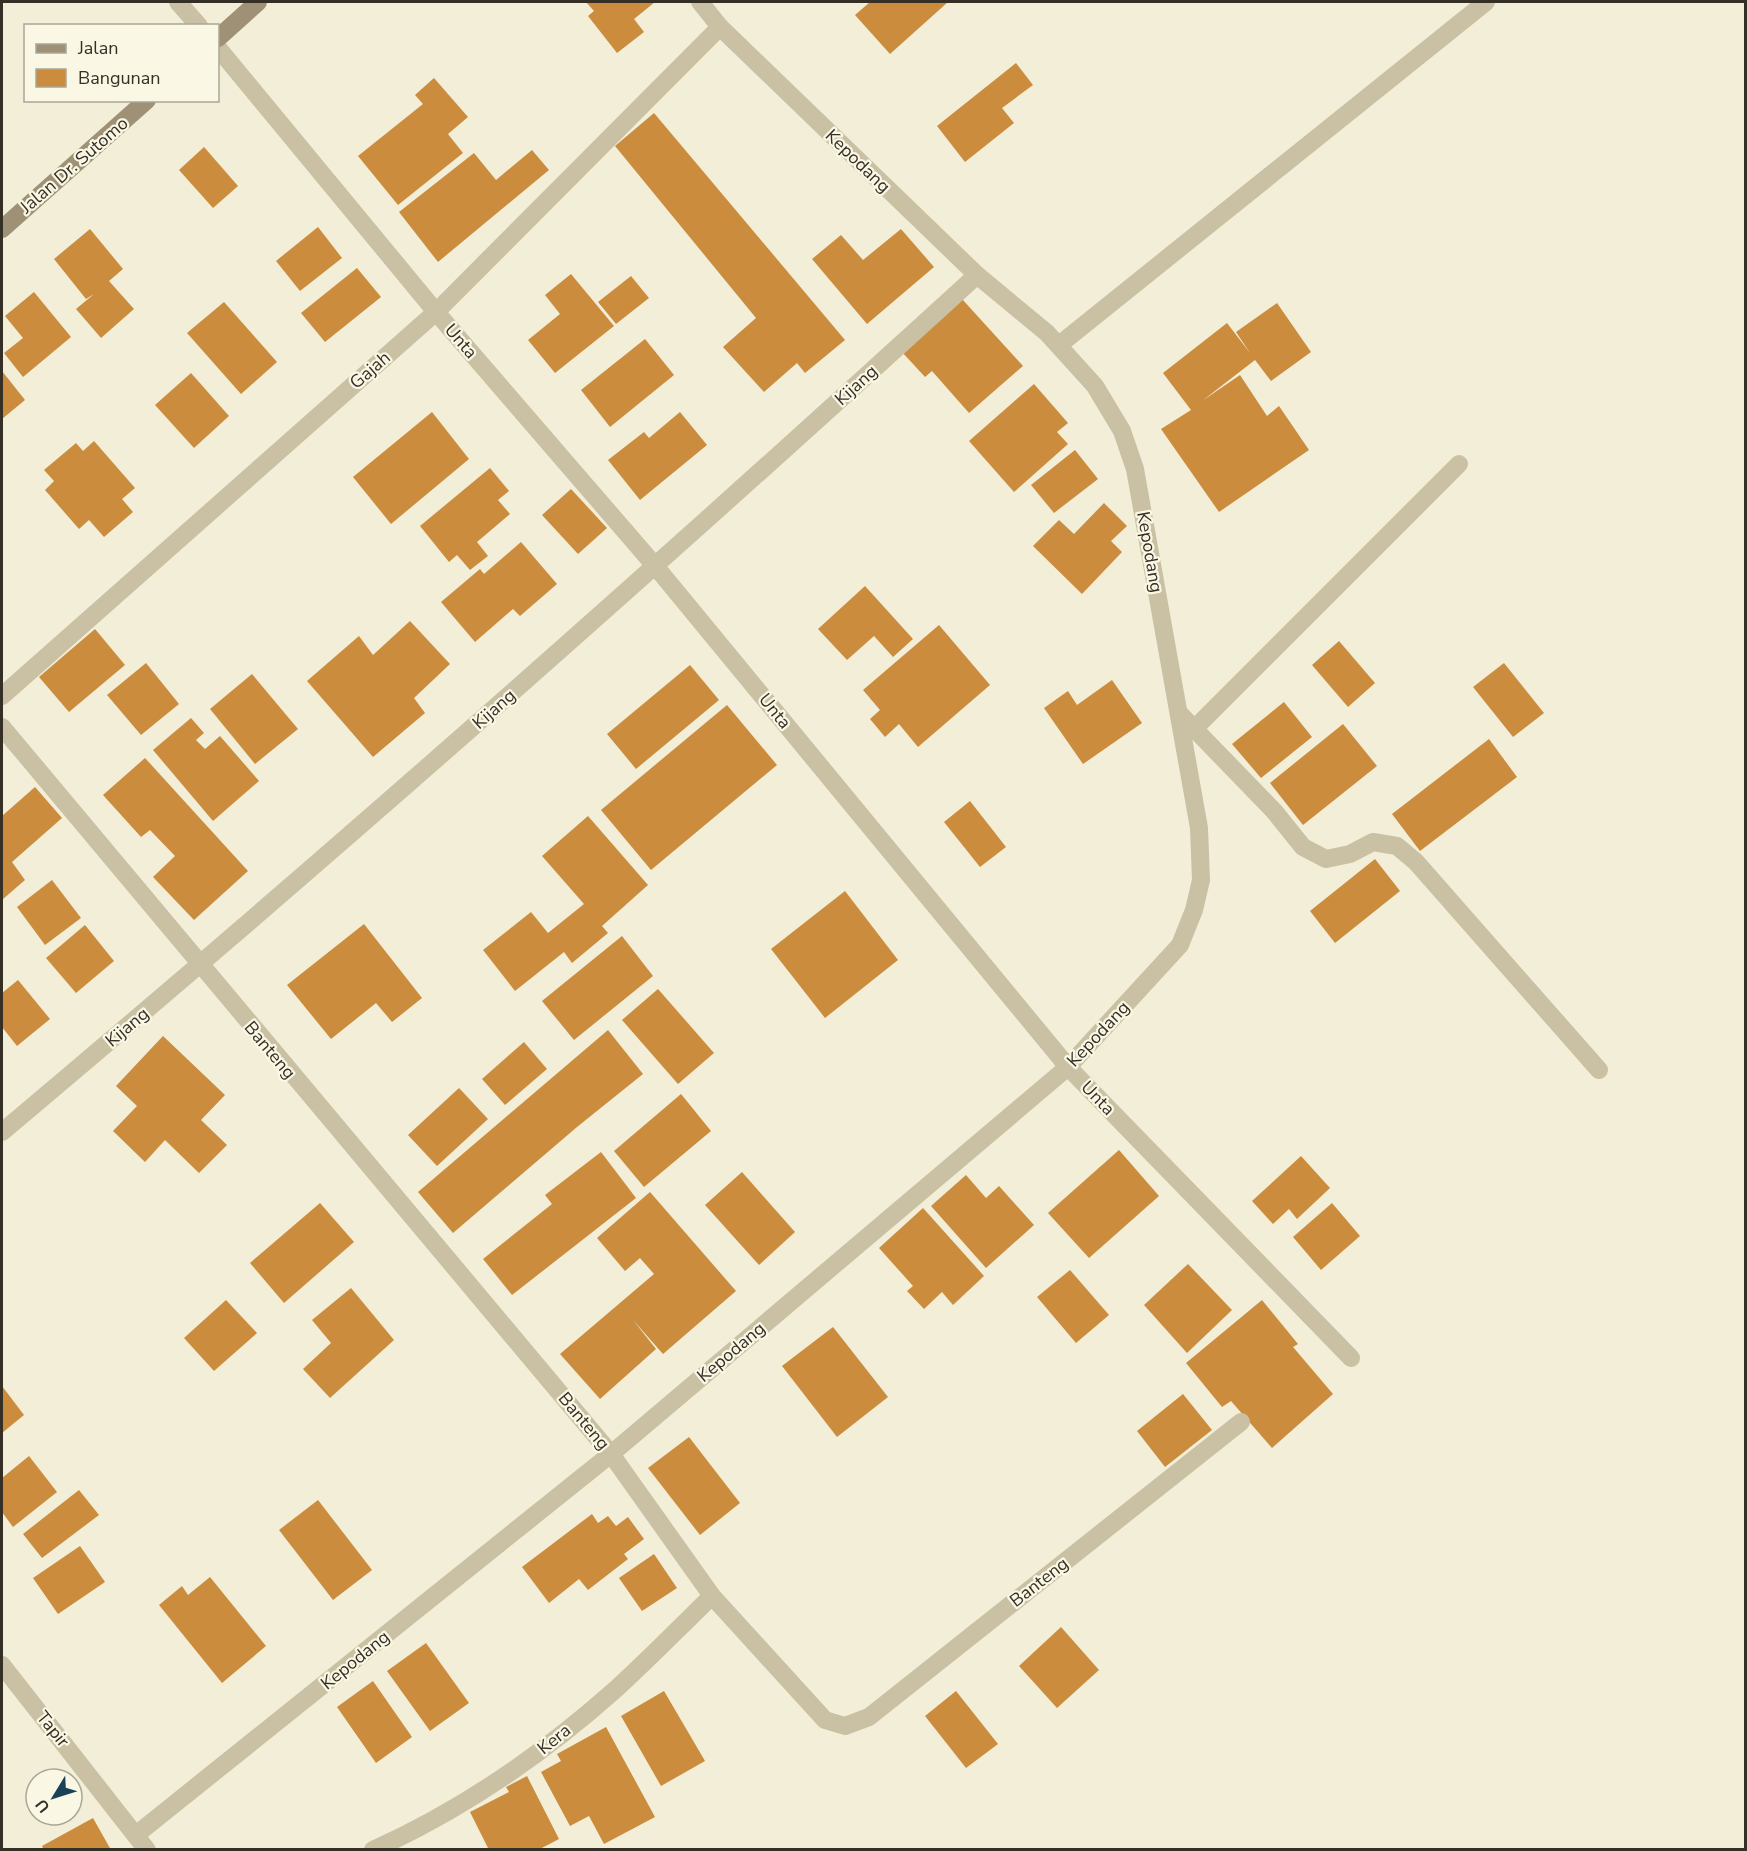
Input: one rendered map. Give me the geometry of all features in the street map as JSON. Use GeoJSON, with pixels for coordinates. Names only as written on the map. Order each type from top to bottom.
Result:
{"type":"FeatureCollection","features":[{"type":"Feature","properties":{"kind":"street"},"geometry":{"type":"LineString","coordinates":[[178,2],[197,24]]}},
{"type":"Feature","properties":{"kind":"street"},"geometry":{"type":"LineString","coordinates":[[219,37],[258,2]]}},
{"type":"Feature","properties":{"kind":"street","name":"Kepodang"},"geometry":{"type":"LineString","coordinates":[[142,1842],[611,1454],[1068,1067],[1180,945],[1194,910],[1201,880],[1199,828],[1136,469],[1122,431],[1095,386],[1059,345],[977,275],[720,27],[700,2]]}},
{"type":"Feature","properties":{"kind":"street"},"geometry":{"type":"LineString","coordinates":[[1059,345],[1486,2]]}},
{"type":"Feature","properties":{"kind":"street","name":"Gajah"},"geometry":{"type":"LineString","coordinates":[[2,696],[436,312],[720,27]]}},
{"type":"Feature","properties":{"kind":"street","name":"Unta"},"geometry":{"type":"LineString","coordinates":[[219,49],[436,312],[656,567],[1068,1067],[1351,1358]]}},
{"type":"Feature","properties":{"kind":"street","name":"Jalan Dr. Sutomo"},"geometry":{"type":"LineString","coordinates":[[2,229],[145,102]]}},
{"type":"Feature","properties":{"kind":"street","name":"Kijang"},"geometry":{"type":"LineString","coordinates":[[2,1132],[199,966],[656,567],[977,275]]}},
{"type":"Feature","properties":{"kind":"street"},"geometry":{"type":"LineString","coordinates":[[1194,729],[1459,464]]}},
{"type":"Feature","properties":{"kind":"street"},"geometry":{"type":"LineString","coordinates":[[1179,714],[1274,811],[1303,847],[1326,859],[1350,854],[1373,842],[1397,846],[1416,862],[1599,1070]]}},
{"type":"Feature","properties":{"kind":"street","name":"Banteng"},"geometry":{"type":"LineString","coordinates":[[2,727],[199,966],[611,1454],[712,1596],[825,1720],[844,1726],[869,1717],[1241,1422]]}},
{"type":"Feature","properties":{"kind":"street","name":"Kera"},"geometry":{"type":"LineString","coordinates":[[373,1850],[423,1827],[513,1772],[616,1689],[712,1596]]}},
{"type":"Feature","properties":{"kind":"street","name":"Tapir"},"geometry":{"type":"LineString","coordinates":[[2,1665],[142,1842]]}},
{"type":"Feature","properties":{"kind":"building"},"geometry":{"type":"Polygon","coordinates":[[[586,2],[655,2],[634,19],[644,32],[617,53],[588,16],[594,11],[586,2]]]}},
{"type":"Feature","properties":{"kind":"building"},"geometry":{"type":"Polygon","coordinates":[[[870,2],[948,2],[890,54],[855,15],[870,2]]]}},
{"type":"Feature","properties":{"kind":"building"},"geometry":{"type":"Polygon","coordinates":[[[1016,63],[1033,85],[1002,108],[1014,123],[965,162],[937,126],[1016,63]]]}},
{"type":"Feature","properties":{"kind":"building"},"geometry":{"type":"Polygon","coordinates":[[[434,78],[468,117],[448,134],[463,153],[398,205],[358,156],[423,104],[415,95],[434,78]]]}},
{"type":"Feature","properties":{"kind":"building"},"geometry":{"type":"Polygon","coordinates":[[[654,113],[845,340],[805,373],[797,363],[764,392],[723,347],[756,318],[615,146],[654,113]]]}},
{"type":"Feature","properties":{"kind":"building"},"geometry":{"type":"Polygon","coordinates":[[[204,147],[238,186],[213,208],[179,170],[204,147]]]}},
{"type":"Feature","properties":{"kind":"building"},"geometry":{"type":"Polygon","coordinates":[[[532,150],[549,170],[438,262],[399,212],[474,153],[496,180],[532,150]]]}},
{"type":"Feature","properties":{"kind":"building"},"geometry":{"type":"Polygon","coordinates":[[[318,227],[342,258],[300,291],[276,261],[318,227]]]}},
{"type":"Feature","properties":{"kind":"building"},"geometry":{"type":"Polygon","coordinates":[[[90,229],[123,269],[109,281],[134,309],[101,338],[76,309],[94,294],[86,299],[54,259],[90,229]]]}},
{"type":"Feature","properties":{"kind":"building"},"geometry":{"type":"Polygon","coordinates":[[[901,229],[934,267],[867,324],[812,259],[841,235],[863,260],[901,229]]]}},
{"type":"Feature","properties":{"kind":"building"},"geometry":{"type":"Polygon","coordinates":[[[357,268],[381,297],[325,342],[301,313],[357,268]]]}},
{"type":"Feature","properties":{"kind":"building"},"geometry":{"type":"Polygon","coordinates":[[[571,274],[614,326],[555,373],[528,340],[560,314],[545,295],[571,274]]]}},
{"type":"Feature","properties":{"kind":"building"},"geometry":{"type":"Polygon","coordinates":[[[631,276],[649,298],[616,324],[598,302],[631,276]]]}},
{"type":"Feature","properties":{"kind":"building"},"geometry":{"type":"Polygon","coordinates":[[[34,292],[71,337],[23,377],[4,353],[23,338],[5,316],[34,292]]]}},
{"type":"Feature","properties":{"kind":"building"},"geometry":{"type":"Polygon","coordinates":[[[962,299],[1023,366],[969,413],[932,371],[925,377],[902,352],[962,299]]]}},
{"type":"Feature","properties":{"kind":"building"},"geometry":{"type":"Polygon","coordinates":[[[224,302],[277,362],[241,394],[187,333],[224,302]]]}},
{"type":"Feature","properties":{"kind":"building"},"geometry":{"type":"Polygon","coordinates":[[[1277,303],[1311,352],[1271,381],[1255,360],[1202,401],[1240,375],[1267,416],[1279,406],[1309,450],[1219,512],[1161,429],[1191,410],[1163,373],[1227,323],[1250,353],[1236,332],[1277,303]]]}},
{"type":"Feature","properties":{"kind":"building"},"geometry":{"type":"Polygon","coordinates":[[[645,339],[674,375],[610,427],[581,390],[645,339]]]}},
{"type":"Feature","properties":{"kind":"building"},"geometry":{"type":"Polygon","coordinates":[[[2,371],[25,400],[2,419],[2,371]]]}},
{"type":"Feature","properties":{"kind":"building"},"geometry":{"type":"Polygon","coordinates":[[[191,373],[229,416],[194,448],[155,405],[191,373]]]}},
{"type":"Feature","properties":{"kind":"building"},"geometry":{"type":"Polygon","coordinates":[[[1034,384],[1068,423],[1057,432],[1068,444],[1014,492],[969,441],[1034,384]]]}},
{"type":"Feature","properties":{"kind":"building"},"geometry":{"type":"Polygon","coordinates":[[[432,412],[469,459],[391,524],[353,477],[432,412]]]}},
{"type":"Feature","properties":{"kind":"building"},"geometry":{"type":"Polygon","coordinates":[[[680,412],[707,445],[640,500],[608,460],[644,432],[649,438],[680,412]]]}},
{"type":"Feature","properties":{"kind":"building"},"geometry":{"type":"Polygon","coordinates":[[[94,441],[135,488],[122,499],[133,512],[104,537],[89,520],[79,529],[45,490],[54,481],[44,470],[76,443],[83,451],[94,441]]]}},
{"type":"Feature","properties":{"kind":"building"},"geometry":{"type":"Polygon","coordinates":[[[1075,450],[1098,479],[1054,513],[1031,485],[1075,450]]]}},
{"type":"Feature","properties":{"kind":"building"},"geometry":{"type":"Polygon","coordinates":[[[490,468],[509,491],[498,500],[510,514],[477,542],[488,556],[470,570],[457,555],[449,562],[420,526],[490,468]]]}},
{"type":"Feature","properties":{"kind":"building"},"geometry":{"type":"Polygon","coordinates":[[[571,489],[607,528],[578,554],[542,515],[571,489]]]}},
{"type":"Feature","properties":{"kind":"building"},"geometry":{"type":"Polygon","coordinates":[[[1104,503],[1127,526],[1111,541],[1122,552],[1082,594],[1033,546],[1059,520],[1074,534],[1104,503]]]}},
{"type":"Feature","properties":{"kind":"building"},"geometry":{"type":"Polygon","coordinates":[[[521,542],[557,584],[520,616],[513,609],[475,642],[441,602],[480,569],[484,574],[521,542]]]}},
{"type":"Feature","properties":{"kind":"building"},"geometry":{"type":"Polygon","coordinates":[[[865,586],[913,639],[893,657],[874,636],[847,660],[818,629],[865,586]]]}},
{"type":"Feature","properties":{"kind":"building"},"geometry":{"type":"Polygon","coordinates":[[[410,621],[450,664],[414,698],[425,713],[373,757],[307,681],[359,636],[373,655],[410,621]]]}},
{"type":"Feature","properties":{"kind":"building"},"geometry":{"type":"Polygon","coordinates":[[[939,625],[990,685],[918,747],[899,724],[885,737],[870,719],[880,710],[863,690],[939,625]]]}},
{"type":"Feature","properties":{"kind":"building"},"geometry":{"type":"Polygon","coordinates":[[[95,629],[125,665],[69,712],[39,677],[95,629]]]}},
{"type":"Feature","properties":{"kind":"building"},"geometry":{"type":"Polygon","coordinates":[[[1339,641],[1375,683],[1348,707],[1312,665],[1339,641]]]}},
{"type":"Feature","properties":{"kind":"building"},"geometry":{"type":"Polygon","coordinates":[[[146,663],[179,704],[141,735],[107,695],[146,663]]]}},
{"type":"Feature","properties":{"kind":"building"},"geometry":{"type":"Polygon","coordinates":[[[1504,663],[1544,713],[1513,737],[1473,687],[1504,663]]]}},
{"type":"Feature","properties":{"kind":"building"},"geometry":{"type":"Polygon","coordinates":[[[690,665],[719,700],[636,769],[607,734],[690,665]]]}},
{"type":"Feature","properties":{"kind":"building"},"geometry":{"type":"Polygon","coordinates":[[[252,674],[298,729],[255,764],[210,709],[252,674]]]}},
{"type":"Feature","properties":{"kind":"building"},"geometry":{"type":"Polygon","coordinates":[[[1112,680],[1142,723],[1083,764],[1044,708],[1068,691],[1077,705],[1112,680]]]}},
{"type":"Feature","properties":{"kind":"building"},"geometry":{"type":"Polygon","coordinates":[[[1284,702],[1312,737],[1261,778],[1232,744],[1284,702]]]}},
{"type":"Feature","properties":{"kind":"building"},"geometry":{"type":"Polygon","coordinates":[[[727,705],[777,765],[651,870],[601,810],[727,705]]]}},
{"type":"Feature","properties":{"kind":"building"},"geometry":{"type":"Polygon","coordinates":[[[191,718],[204,733],[196,740],[205,749],[220,736],[259,781],[213,821],[153,750],[191,718]]]}},
{"type":"Feature","properties":{"kind":"building"},"geometry":{"type":"Polygon","coordinates":[[[1343,724],[1377,766],[1303,825],[1270,783],[1343,724]]]}},
{"type":"Feature","properties":{"kind":"building"},"geometry":{"type":"Polygon","coordinates":[[[1489,739],[1517,777],[1420,851],[1392,814],[1489,739]]]}},
{"type":"Feature","properties":{"kind":"building"},"geometry":{"type":"Polygon","coordinates":[[[145,758],[248,871],[194,920],[153,877],[175,856],[150,830],[141,837],[103,795],[145,758]]]}},
{"type":"Feature","properties":{"kind":"building"},"geometry":{"type":"Polygon","coordinates":[[[35,787],[62,818],[12,862],[25,880],[3,899],[2,816],[35,787]]]}},
{"type":"Feature","properties":{"kind":"building"},"geometry":{"type":"Polygon","coordinates":[[[970,801],[1006,847],[980,867],[944,822],[970,801]]]}},
{"type":"Feature","properties":{"kind":"building"},"geometry":{"type":"Polygon","coordinates":[[[588,816],[648,885],[602,926],[608,933],[572,963],[564,952],[515,991],[483,950],[531,912],[548,933],[584,904],[542,856],[588,816]]]}},
{"type":"Feature","properties":{"kind":"building"},"geometry":{"type":"Polygon","coordinates":[[[1375,859],[1400,891],[1335,943],[1310,911],[1375,859]]]}},
{"type":"Feature","properties":{"kind":"building"},"geometry":{"type":"Polygon","coordinates":[[[52,880],[81,918],[45,945],[17,907],[52,880]]]}},
{"type":"Feature","properties":{"kind":"building"},"geometry":{"type":"Polygon","coordinates":[[[845,891],[898,960],[825,1018],[771,949],[845,891]]]}},
{"type":"Feature","properties":{"kind":"building"},"geometry":{"type":"Polygon","coordinates":[[[364,924],[422,998],[392,1022],[376,1003],[331,1039],[287,985],[364,924]]]}},
{"type":"Feature","properties":{"kind":"building"},"geometry":{"type":"Polygon","coordinates":[[[85,925],[114,961],[76,993],[46,958],[85,925]]]}},
{"type":"Feature","properties":{"kind":"building"},"geometry":{"type":"Polygon","coordinates":[[[622,936],[653,976],[574,1040],[542,1001],[622,936]]]}},
{"type":"Feature","properties":{"kind":"building"},"geometry":{"type":"Polygon","coordinates":[[[18,980],[50,1019],[17,1046],[2,1027],[2,993],[18,980]]]}},
{"type":"Feature","properties":{"kind":"building"},"geometry":{"type":"Polygon","coordinates":[[[658,989],[714,1053],[678,1084],[622,1020],[658,989]]]}},
{"type":"Feature","properties":{"kind":"building"},"geometry":{"type":"Polygon","coordinates":[[[608,1030],[643,1074],[453,1233],[418,1192],[608,1030]]]}},
{"type":"Feature","properties":{"kind":"building"},"geometry":{"type":"Polygon","coordinates":[[[163,1036],[225,1095],[201,1120],[227,1145],[199,1173],[165,1140],[145,1162],[113,1131],[137,1106],[116,1086],[163,1036]]]}},
{"type":"Feature","properties":{"kind":"building"},"geometry":{"type":"Polygon","coordinates":[[[524,1042],[547,1069],[505,1105],[482,1079],[524,1042]]]}},
{"type":"Feature","properties":{"kind":"building"},"geometry":{"type":"Polygon","coordinates":[[[459,1088],[488,1119],[437,1166],[408,1135],[459,1088]]]}},
{"type":"Feature","properties":{"kind":"building"},"geometry":{"type":"Polygon","coordinates":[[[681,1094],[711,1131],[644,1187],[614,1151],[681,1094]]]}},
{"type":"Feature","properties":{"kind":"building"},"geometry":{"type":"Polygon","coordinates":[[[1119,1150],[1159,1196],[1089,1258],[1048,1213],[1119,1150]]]}},
{"type":"Feature","properties":{"kind":"building"},"geometry":{"type":"Polygon","coordinates":[[[601,1152],[636,1198],[512,1295],[483,1259],[552,1204],[545,1195],[601,1152]]]}},
{"type":"Feature","properties":{"kind":"building"},"geometry":{"type":"Polygon","coordinates":[[[1301,1156],[1330,1188],[1297,1219],[1289,1209],[1273,1224],[1252,1201],[1301,1156]]]}},
{"type":"Feature","properties":{"kind":"building"},"geometry":{"type":"Polygon","coordinates":[[[742,1172],[795,1232],[759,1265],[705,1205],[742,1172]]]}},
{"type":"Feature","properties":{"kind":"building"},"geometry":{"type":"Polygon","coordinates":[[[966,1175],[986,1198],[999,1186],[1034,1225],[986,1268],[931,1206],[966,1175]]]}},
{"type":"Feature","properties":{"kind":"building"},"geometry":{"type":"Polygon","coordinates":[[[650,1192],[736,1291],[663,1354],[633,1320],[656,1349],[600,1399],[560,1354],[654,1274],[640,1258],[625,1271],[597,1238],[650,1192]]]}},
{"type":"Feature","properties":{"kind":"building"},"geometry":{"type":"Polygon","coordinates":[[[320,1203],[354,1242],[284,1303],[250,1263],[320,1203]]]}},
{"type":"Feature","properties":{"kind":"building"},"geometry":{"type":"Polygon","coordinates":[[[1332,1203],[1360,1236],[1321,1270],[1293,1237],[1332,1203]]]}},
{"type":"Feature","properties":{"kind":"building"},"geometry":{"type":"Polygon","coordinates":[[[923,1208],[984,1276],[953,1305],[942,1292],[924,1309],[907,1291],[913,1286],[879,1248],[923,1208]]]}},
{"type":"Feature","properties":{"kind":"building"},"geometry":{"type":"Polygon","coordinates":[[[1188,1264],[1232,1310],[1187,1353],[1144,1305],[1188,1264]]]}},
{"type":"Feature","properties":{"kind":"building"},"geometry":{"type":"Polygon","coordinates":[[[1070,1270],[1109,1315],[1076,1343],[1037,1297],[1070,1270]]]}},
{"type":"Feature","properties":{"kind":"building"},"geometry":{"type":"Polygon","coordinates":[[[351,1288],[394,1340],[330,1398],[303,1369],[331,1343],[312,1320],[351,1288]]]}},
{"type":"Feature","properties":{"kind":"building"},"geometry":{"type":"Polygon","coordinates":[[[226,1300],[257,1333],[214,1371],[184,1338],[226,1300]]]}},
{"type":"Feature","properties":{"kind":"building"},"geometry":{"type":"Polygon","coordinates":[[[1262,1300],[1298,1344],[1293,1347],[1333,1394],[1272,1448],[1231,1401],[1222,1407],[1186,1363],[1262,1300]]]}},
{"type":"Feature","properties":{"kind":"building"},"geometry":{"type":"Polygon","coordinates":[[[833,1327],[888,1397],[837,1437],[782,1366],[833,1327]]]}},
{"type":"Feature","properties":{"kind":"building"},"geometry":{"type":"Polygon","coordinates":[[[2,1386],[24,1415],[2,1433],[2,1386]]]}},
{"type":"Feature","properties":{"kind":"building"},"geometry":{"type":"Polygon","coordinates":[[[1183,1394],[1212,1430],[1165,1467],[1137,1431],[1183,1394]]]}},
{"type":"Feature","properties":{"kind":"building"},"geometry":{"type":"Polygon","coordinates":[[[689,1437],[740,1503],[700,1535],[648,1468],[689,1437]]]}},
{"type":"Feature","properties":{"kind":"building"},"geometry":{"type":"Polygon","coordinates":[[[29,1456],[57,1492],[13,1527],[2,1512],[2,1478],[29,1456]]]}},
{"type":"Feature","properties":{"kind":"building"},"geometry":{"type":"Polygon","coordinates":[[[79,1490],[99,1515],[42,1558],[23,1534],[79,1490]]]}},
{"type":"Feature","properties":{"kind":"building"},"geometry":{"type":"Polygon","coordinates":[[[318,1500],[372,1570],[333,1600],[279,1530],[318,1500]]]}},
{"type":"Feature","properties":{"kind":"building"},"geometry":{"type":"Polygon","coordinates":[[[592,1514],[598,1523],[608,1516],[616,1526],[628,1517],[644,1539],[624,1554],[628,1559],[588,1590],[579,1579],[549,1603],[522,1567],[592,1514]]]}},
{"type":"Feature","properties":{"kind":"building"},"geometry":{"type":"Polygon","coordinates":[[[80,1546],[105,1582],[58,1614],[33,1578],[80,1546]]]}},
{"type":"Feature","properties":{"kind":"building"},"geometry":{"type":"Polygon","coordinates":[[[654,1554],[677,1588],[642,1611],[619,1578],[654,1554]]]}},
{"type":"Feature","properties":{"kind":"building"},"geometry":{"type":"Polygon","coordinates":[[[210,1577],[266,1646],[222,1683],[159,1605],[182,1586],[188,1595],[210,1577]]]}},
{"type":"Feature","properties":{"kind":"building"},"geometry":{"type":"Polygon","coordinates":[[[1061,1627],[1099,1670],[1057,1708],[1019,1666],[1061,1627]]]}},
{"type":"Feature","properties":{"kind":"building"},"geometry":{"type":"Polygon","coordinates":[[[426,1643],[469,1703],[430,1731],[387,1671],[426,1643]]]}},
{"type":"Feature","properties":{"kind":"building"},"geometry":{"type":"Polygon","coordinates":[[[373,1681],[412,1737],[376,1763],[337,1707],[373,1681]]]}},
{"type":"Feature","properties":{"kind":"building"},"geometry":{"type":"Polygon","coordinates":[[[664,1691],[705,1761],[661,1786],[621,1716],[664,1691]]]}},
{"type":"Feature","properties":{"kind":"building"},"geometry":{"type":"Polygon","coordinates":[[[956,1691],[998,1744],[966,1768],[925,1716],[956,1691]]]}},
{"type":"Feature","properties":{"kind":"building"},"geometry":{"type":"Polygon","coordinates":[[[606,1727],[655,1817],[604,1844],[589,1816],[570,1826],[541,1772],[561,1761],[557,1754],[606,1727]]]}},
{"type":"Feature","properties":{"kind":"building"},"geometry":{"type":"Polygon","coordinates":[[[527,1776],[559,1839],[538,1850],[489,1850],[470,1812],[509,1792],[506,1787],[527,1776]]]}},
{"type":"Feature","properties":{"kind":"building"},"geometry":{"type":"Polygon","coordinates":[[[93,1818],[111,1850],[44,1850],[42,1846],[77,1827],[84,1827],[84,1823],[93,1818]]]}}]}
